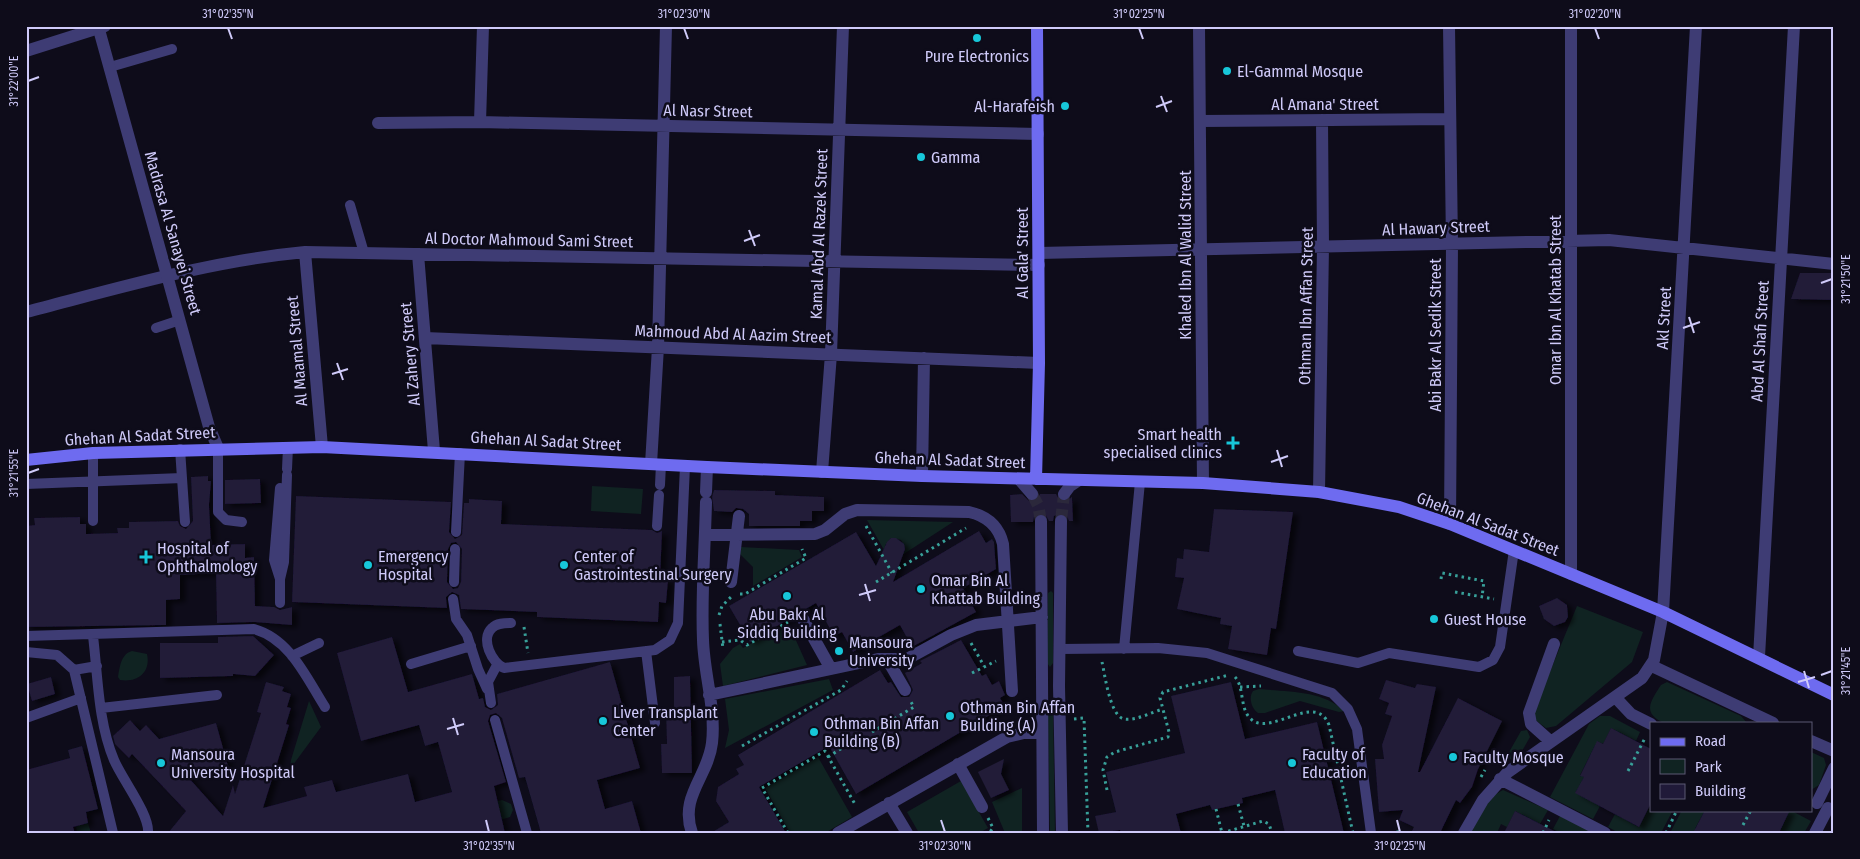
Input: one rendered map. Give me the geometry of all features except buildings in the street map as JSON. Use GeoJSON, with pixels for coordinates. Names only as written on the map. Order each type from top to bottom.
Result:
{"type":"FeatureCollection","features":[{"type":"Feature","properties":{"kind":"main road","name":"Al Gala' Street"},"geometry":{"type":"LineString","coordinates":[[1036,26],[1039,259],[1036,479]]}},
{"type":"Feature","properties":{"kind":"main road","name":"Ghehan Al Sadat Street"},"geometry":{"type":"LineString","coordinates":[[26,460],[93,453],[180,449],[322,447],[434,451],[822,472],[1203,483],[1319,492],[1399,507],[1450,524],[1663,612],[1834,695]]}},
{"type":"Feature","properties":{"kind":"street"},"geometry":{"type":"LineString","coordinates":[[480,122],[483,26]]}},
{"type":"Feature","properties":{"kind":"street"},"geometry":{"type":"LineString","coordinates":[[656,464],[666,26]]}},
{"type":"Feature","properties":{"kind":"street","name":"Kamal Abd Al Razek Street"},"geometry":{"type":"LineString","coordinates":[[822,472],[831,354],[843,26]]}},
{"type":"Feature","properties":{"kind":"street","name":"Khaled Ibn Al Walid Street"},"geometry":{"type":"LineString","coordinates":[[1199,26],[1203,483]]}},
{"type":"Feature","properties":{"kind":"street","name":"Abi Bakr Al Sedik Street"},"geometry":{"type":"LineString","coordinates":[[1449,26],[1452,244],[1450,524]]}},
{"type":"Feature","properties":{"kind":"street","name":"Omar Ibn Al Khatab Street"},"geometry":{"type":"LineString","coordinates":[[1571,26],[1571,574]]}},
{"type":"Feature","properties":{"kind":"street","name":"Akl Street"},"geometry":{"type":"LineString","coordinates":[[1652,666],[1663,612],[1696,26]]}},
{"type":"Feature","properties":{"kind":"street","name":"Abd Al Shafi Street"},"geometry":{"type":"LineString","coordinates":[[1759,657],[1794,26]]}},
{"type":"Feature","properties":{"kind":"street"},"geometry":{"type":"LineString","coordinates":[[26,51],[101,27]]}},
{"type":"Feature","properties":{"kind":"street","name":"Madrasa Al Sanayei Street"},"geometry":{"type":"LineString","coordinates":[[101,27],[110,67],[209,427],[218,448]]}},
{"type":"Feature","properties":{"kind":"street","name":"Al Amana' Street"},"geometry":{"type":"LineString","coordinates":[[1200,121],[1450,119]]}},
{"type":"Feature","properties":{"kind":"street","name":"Othman Ibn Affan Street"},"geometry":{"type":"LineString","coordinates":[[1319,492],[1323,247],[1322,120]]}},
{"type":"Feature","properties":{"kind":"street","name":"Al Nasr Street"},"geometry":{"type":"LineString","coordinates":[[378,123],[480,122],[1038,134]]}},
{"type":"Feature","properties":{"kind":"street","name":"Al Hawary Street"},"geometry":{"type":"LineString","coordinates":[[1039,259],[1202,250],[1571,240],[1628,241],[1684,246],[1834,264]]}},
{"type":"Feature","properties":{"kind":"street","name":"Al Doctor Mahmoud Sami Street"},"geometry":{"type":"LineString","coordinates":[[26,312],[167,275],[256,256],[305,252],[834,262],[1039,259]]}},
{"type":"Feature","properties":{"kind":"street","name":"Al Maamal Street"},"geometry":{"type":"LineString","coordinates":[[305,252],[322,447]]}},
{"type":"Feature","properties":{"kind":"street","name":"Al Zahery Street"},"geometry":{"type":"LineString","coordinates":[[418,254],[434,451]]}},
{"type":"Feature","properties":{"kind":"street","name":"Mahmoud Abd Al Aazim Street"},"geometry":{"type":"LineString","coordinates":[[425,338],[1039,363]]}},
{"type":"Feature","properties":{"kind":"street"},"geometry":{"type":"LineString","coordinates":[[922,476],[924,358]]}},
{"type":"Feature","properties":{"kind":"street"},"geometry":{"type":"LineString","coordinates":[[692,833],[689,822],[689,802],[705,769],[712,742],[703,641],[707,467]]}},
{"type":"Feature","properties":{"kind":"street"},"geometry":{"type":"LineString","coordinates":[[1019,479],[1032,494]]}},
{"type":"Feature","properties":{"kind":"street"},"geometry":{"type":"LineString","coordinates":[[1064,494],[1070,486],[1079,480]]}},
{"type":"Feature","properties":{"kind":"street"},"geometry":{"type":"LineString","coordinates":[[705,535],[820,532],[845,514],[857,510],[969,512],[983,517],[994,526],[1003,544],[1012,691]]}},
{"type":"Feature","properties":{"kind":"street"},"geometry":{"type":"LineString","coordinates":[[731,582],[739,516]]}},
{"type":"Feature","properties":{"kind":"street"},"geometry":{"type":"LineString","coordinates":[[1061,521],[1059,720],[1062,833]]}},
{"type":"Feature","properties":{"kind":"street"},"geometry":{"type":"LineString","coordinates":[[1041,522],[1043,574],[1041,686],[1043,833]]}},
{"type":"Feature","properties":{"kind":"street"},"geometry":{"type":"LineString","coordinates":[[1043,574],[1060,573]]}},
{"type":"Feature","properties":{"kind":"street"},"geometry":{"type":"LineString","coordinates":[[709,695],[878,659],[907,659],[964,629],[1008,620],[1042,617]]}},
{"type":"Feature","properties":{"kind":"street"},"geometry":{"type":"LineString","coordinates":[[803,619],[831,669]]}},
{"type":"Feature","properties":{"kind":"street"},"geometry":{"type":"LineString","coordinates":[[1550,742],[1531,724],[1528,713],[1554,644]]}},
{"type":"Feature","properties":{"kind":"street"},"geometry":{"type":"LineString","coordinates":[[887,659],[904,690]]}},
{"type":"Feature","properties":{"kind":"street"},"geometry":{"type":"LineString","coordinates":[[1464,833],[1483,800],[1517,764],[1642,678],[1652,666],[1764,721]]}},
{"type":"Feature","properties":{"kind":"street"},"geometry":{"type":"LineString","coordinates":[[1041,686],[1059,686]]}},
{"type":"Feature","properties":{"kind":"street"},"geometry":{"type":"LineString","coordinates":[[1615,697],[1630,714],[1649,729]]}},
{"type":"Feature","properties":{"kind":"street"},"geometry":{"type":"LineString","coordinates":[[838,833],[1007,736],[1042,733]]}},
{"type":"Feature","properties":{"kind":"street"},"geometry":{"type":"LineString","coordinates":[[1812,741],[1834,751]]}},
{"type":"Feature","properties":{"kind":"street"},"geometry":{"type":"LineString","coordinates":[[958,764],[982,807]]}},
{"type":"Feature","properties":{"kind":"street"},"geometry":{"type":"LineString","coordinates":[[1815,833],[1834,768]]}},
{"type":"Feature","properties":{"kind":"street"},"geometry":{"type":"LineString","coordinates":[[1500,780],[1605,833]]}},
{"type":"Feature","properties":{"kind":"street"},"geometry":{"type":"LineString","coordinates":[[889,803],[907,833]]}},
{"type":"Feature","properties":{"kind":"lane"},"geometry":{"type":"LineString","coordinates":[[110,67],[172,49]]}},
{"type":"Feature","properties":{"kind":"lane"},"geometry":{"type":"LineString","coordinates":[[350,205],[364,253]]}},
{"type":"Feature","properties":{"kind":"lane"},"geometry":{"type":"LineString","coordinates":[[156,328],[180,320]]}},
{"type":"Feature","properties":{"kind":"lane"},"geometry":{"type":"LineString","coordinates":[[280,602],[280,579],[284,567],[284,447]]}},
{"type":"Feature","properties":{"kind":"lane"},"geometry":{"type":"LineString","coordinates":[[218,448],[218,512],[226,520],[242,522]]}},
{"type":"Feature","properties":{"kind":"lane"},"geometry":{"type":"LineString","coordinates":[[180,449],[185,522]]}},
{"type":"Feature","properties":{"kind":"lane"},"geometry":{"type":"LineString","coordinates":[[93,453],[94,521]]}},
{"type":"Feature","properties":{"kind":"lane"},"geometry":{"type":"LineString","coordinates":[[456,532],[460,453]]}},
{"type":"Feature","properties":{"kind":"lane"},"geometry":{"type":"LineString","coordinates":[[656,464],[660,490],[657,526]]}},
{"type":"Feature","properties":{"kind":"lane"},"geometry":{"type":"LineString","coordinates":[[511,623],[497,624],[488,632],[490,653],[497,665],[512,668],[655,650],[670,640],[678,623],[684,466]]}},
{"type":"Feature","properties":{"kind":"lane"},"geometry":{"type":"LineString","coordinates":[[26,484],[182,478]]}},
{"type":"Feature","properties":{"kind":"lane"},"geometry":{"type":"LineString","coordinates":[[1124,649],[1140,482]]}},
{"type":"Feature","properties":{"kind":"lane"},"geometry":{"type":"LineString","coordinates":[[454,582],[456,549]]}},
{"type":"Feature","properties":{"kind":"lane"},"geometry":{"type":"LineString","coordinates":[[1298,651],[1353,662],[1367,661],[1388,653],[1479,667],[1493,660],[1498,655],[1514,550]]}},
{"type":"Feature","properties":{"kind":"lane"},"geometry":{"type":"LineString","coordinates":[[453,599],[456,619],[467,634],[487,689],[490,703]]}},
{"type":"Feature","properties":{"kind":"lane"},"geometry":{"type":"LineString","coordinates":[[26,636],[93,636],[254,629],[280,642],[292,656],[325,707]]}},
{"type":"Feature","properties":{"kind":"lane"},"geometry":{"type":"LineString","coordinates":[[93,636],[101,708],[112,753],[147,821],[148,833]]}},
{"type":"Feature","properties":{"kind":"lane"},"geometry":{"type":"LineString","coordinates":[[292,656],[319,643]]}},
{"type":"Feature","properties":{"kind":"lane"},"geometry":{"type":"LineString","coordinates":[[411,664],[471,646]]}},
{"type":"Feature","properties":{"kind":"lane"},"geometry":{"type":"LineString","coordinates":[[1060,649],[1174,649],[1207,654],[1332,693],[1348,709],[1355,724],[1371,833]]}},
{"type":"Feature","properties":{"kind":"lane"},"geometry":{"type":"LineString","coordinates":[[646,651],[655,723]]}},
{"type":"Feature","properties":{"kind":"lane"},"geometry":{"type":"LineString","coordinates":[[26,652],[57,655],[74,670],[113,833]]}},
{"type":"Feature","properties":{"kind":"lane"},"geometry":{"type":"LineString","coordinates":[[487,689],[490,676],[497,665]]}},
{"type":"Feature","properties":{"kind":"lane"},"geometry":{"type":"LineString","coordinates":[[74,670],[97,666]]}},
{"type":"Feature","properties":{"kind":"lane"},"geometry":{"type":"LineString","coordinates":[[101,708],[217,694]]}},
{"type":"Feature","properties":{"kind":"lane"},"geometry":{"type":"LineString","coordinates":[[26,718],[81,698]]}},
{"type":"Feature","properties":{"kind":"lane"},"geometry":{"type":"LineString","coordinates":[[495,720],[527,833]]}},
{"type":"Feature","properties":{"kind":"path"},"geometry":{"type":"LineString","coordinates":[[857,510],[892,573]]}},
{"type":"Feature","properties":{"kind":"path"},"geometry":{"type":"LineString","coordinates":[[876,582],[983,517]]}},
{"type":"Feature","properties":{"kind":"path"},"geometry":{"type":"LineString","coordinates":[[723,649],[720,614],[725,602],[737,593],[745,594],[806,558],[796,534]]}},
{"type":"Feature","properties":{"kind":"path"},"geometry":{"type":"LineString","coordinates":[[1441,579],[1442,573],[1484,581],[1482,597]]}},
{"type":"Feature","properties":{"kind":"path"},"geometry":{"type":"LineString","coordinates":[[1454,592],[1507,602]]}},
{"type":"Feature","properties":{"kind":"path"},"geometry":{"type":"LineString","coordinates":[[722,642],[740,640],[747,645],[800,615],[803,619]]}},
{"type":"Feature","properties":{"kind":"path"},"geometry":{"type":"LineString","coordinates":[[524,629],[527,648]]}},
{"type":"Feature","properties":{"kind":"path"},"geometry":{"type":"LineString","coordinates":[[964,629],[984,666]]}},
{"type":"Feature","properties":{"kind":"path"},"geometry":{"type":"LineString","coordinates":[[1098,649],[1113,708],[1118,716],[1127,719],[1163,709]]}},
{"type":"Feature","properties":{"kind":"path"},"geometry":{"type":"LineString","coordinates":[[972,673],[1010,654]]}},
{"type":"Feature","properties":{"kind":"path"},"geometry":{"type":"LineString","coordinates":[[742,746],[843,688],[847,678],[845,666]]}},
{"type":"Feature","properties":{"kind":"path"},"geometry":{"type":"LineString","coordinates":[[1108,790],[1103,765],[1111,754],[1168,737],[1169,732],[1160,696],[1163,692],[1230,675],[1238,682],[1247,714],[1254,721],[1264,723],[1312,712],[1321,714],[1330,726],[1353,833]]}},
{"type":"Feature","properties":{"kind":"path"},"geometry":{"type":"LineString","coordinates":[[872,732],[914,707],[904,690]]}},
{"type":"Feature","properties":{"kind":"path"},"geometry":{"type":"LineString","coordinates":[[1059,720],[1084,718],[1088,833]]}},
{"type":"Feature","properties":{"kind":"path"},"geometry":{"type":"LineString","coordinates":[[1628,771],[1649,729]]}},
{"type":"Feature","properties":{"kind":"path"},"geometry":{"type":"LineString","coordinates":[[828,757],[842,748]]}},
{"type":"Feature","properties":{"kind":"path"},"geometry":{"type":"LineString","coordinates":[[788,833],[762,788],[825,751],[863,818]]}},
{"type":"Feature","properties":{"kind":"path"},"geometry":{"type":"LineString","coordinates":[[1238,804],[1244,826]]}},
{"type":"Feature","properties":{"kind":"path"},"geometry":{"type":"LineString","coordinates":[[1216,809],[1222,833],[1237,831],[1244,826],[1263,821],[1269,824],[1272,833]]}},
{"type":"Feature","properties":{"kind":"path"},"geometry":{"type":"LineString","coordinates":[[1666,833],[1677,812]]}},
{"type":"Feature","properties":{"kind":"path"},"geometry":{"type":"LineString","coordinates":[[1743,825],[1750,812]]}},
{"type":"Feature","properties":{"kind":"green space"},"geometry":{"type":"Polygon","coordinates":[[[592,486],[643,489],[641,514],[591,511],[592,486]]]}},
{"type":"Feature","properties":{"kind":"green space"},"geometry":{"type":"Polygon","coordinates":[[[867,520],[953,522],[896,559],[888,557],[867,520]],[[891,538],[885,546],[905,549],[901,540],[891,538]]]}},
{"type":"Feature","properties":{"kind":"green space"},"geometry":{"type":"Polygon","coordinates":[[[741,547],[799,550],[802,557],[753,586],[753,567],[740,554],[741,547]]]}},
{"type":"Feature","properties":{"kind":"green space"},"geometry":{"type":"Polygon","coordinates":[[[1051,591],[1053,593],[1053,663],[1050,667],[1047,663],[1048,593],[1051,591]]]}},
{"type":"Feature","properties":{"kind":"green space"},"geometry":{"type":"Polygon","coordinates":[[[1577,606],[1643,632],[1632,662],[1556,726],[1546,728],[1534,719],[1535,708],[1577,606]]]}},
{"type":"Feature","properties":{"kind":"green space"},"geometry":{"type":"Polygon","coordinates":[[[785,625],[794,636],[807,665],[723,686],[720,664],[733,648],[740,644],[743,648],[785,625]]]}},
{"type":"Feature","properties":{"kind":"green space"},"geometry":{"type":"Polygon","coordinates":[[[132,651],[147,654],[148,660],[145,671],[138,678],[120,680],[118,677],[122,661],[125,655],[132,651]]]}},
{"type":"Feature","properties":{"kind":"green space"},"geometry":{"type":"Polygon","coordinates":[[[829,679],[833,690],[725,748],[729,730],[725,699],[829,679]]]}},
{"type":"Feature","properties":{"kind":"green space"},"geometry":{"type":"Polygon","coordinates":[[[1667,682],[1741,716],[1746,722],[1662,722],[1650,711],[1651,702],[1661,685],[1667,682]]]}},
{"type":"Feature","properties":{"kind":"green space"},"geometry":{"type":"Polygon","coordinates":[[[1259,689],[1304,693],[1326,699],[1344,711],[1339,712],[1300,701],[1265,713],[1258,713],[1252,706],[1251,697],[1253,691],[1259,689]]]}},
{"type":"Feature","properties":{"kind":"green space"},"geometry":{"type":"Polygon","coordinates":[[[309,701],[321,727],[290,769],[291,760],[309,701]]]}},
{"type":"Feature","properties":{"kind":"green space"},"geometry":{"type":"Polygon","coordinates":[[[1051,709],[1053,712],[1055,833],[1050,833],[1048,712],[1051,709]]]}},
{"type":"Feature","properties":{"kind":"green space"},"geometry":{"type":"Polygon","coordinates":[[[1600,716],[1610,716],[1640,732],[1636,741],[1611,728],[1603,744],[1597,742],[1580,775],[1584,777],[1600,806],[1593,819],[1550,797],[1589,724],[1600,716]]]}},
{"type":"Feature","properties":{"kind":"green space"},"geometry":{"type":"Polygon","coordinates":[[[1527,730],[1530,737],[1518,758],[1510,759],[1508,754],[1521,731],[1527,730]]]}},
{"type":"Feature","properties":{"kind":"green space"},"geometry":{"type":"Polygon","coordinates":[[[1812,752],[1824,758],[1826,765],[1819,785],[1812,789],[1812,752]]]}},
{"type":"Feature","properties":{"kind":"green space"},"geometry":{"type":"Polygon","coordinates":[[[818,757],[852,817],[825,833],[790,833],[765,788],[818,757]]]}},
{"type":"Feature","properties":{"kind":"green space"},"geometry":{"type":"Polygon","coordinates":[[[961,781],[988,828],[979,833],[919,833],[907,812],[961,781]]]}},
{"type":"Feature","properties":{"kind":"green space"},"geometry":{"type":"Polygon","coordinates":[[[1022,788],[1022,833],[1005,833],[992,802],[1022,788]]]}},
{"type":"Feature","properties":{"kind":"green space"},"geometry":{"type":"Polygon","coordinates":[[[1503,790],[1548,810],[1540,824],[1515,811],[1507,827],[1501,824],[1497,833],[1471,833],[1489,798],[1503,790]]]}},
{"type":"Feature","properties":{"kind":"green space"},"geometry":{"type":"Polygon","coordinates":[[[502,800],[511,804],[513,810],[510,817],[470,829],[465,810],[502,800]]]}},
{"type":"Feature","properties":{"kind":"green space"},"geometry":{"type":"Polygon","coordinates":[[[1648,810],[1650,812],[1672,812],[1661,833],[1619,833],[1608,827],[1615,814],[1639,827],[1648,810]]]}},
{"type":"Feature","properties":{"kind":"green space"},"geometry":{"type":"Polygon","coordinates":[[[1681,812],[1704,812],[1695,829],[1698,833],[1670,833],[1681,812]]]}},
{"type":"Feature","properties":{"kind":"green space"},"geometry":{"type":"Polygon","coordinates":[[[1785,812],[1794,812],[1811,821],[1804,833],[1783,833],[1780,830],[1788,814],[1785,812]]]}},
{"type":"Feature","properties":{"kind":"green space"},"geometry":{"type":"Polygon","coordinates":[[[1560,816],[1594,833],[1560,833],[1553,829],[1560,816]]]}},
{"type":"Feature","properties":{"kind":"green space"},"geometry":{"type":"Polygon","coordinates":[[[88,823],[91,833],[77,833],[76,826],[88,823]]]}},
{"type":"Feature","properties":{"kind":"tunnel"},"geometry":{"type":"LineString","coordinates":[[1032,494],[1038,505],[1041,521]]}},
{"type":"Feature","properties":{"kind":"tunnel"},"geometry":{"type":"LineString","coordinates":[[1061,521],[1064,494]]}},
{"type":"Feature","properties":{"kind":"place","name":"Pure Electronics"},"geometry":{"type":"Point","coordinates":[977,38]}},
{"type":"Feature","properties":{"kind":"place","name":"El-Gammal Mosque"},"geometry":{"type":"Point","coordinates":[1227,71]}},
{"type":"Feature","properties":{"kind":"place","name":"Al-Harafeish"},"geometry":{"type":"Point","coordinates":[1065,106]}},
{"type":"Feature","properties":{"kind":"place","name":"Gamma"},"geometry":{"type":"Point","coordinates":[921,157]}},
{"type":"Feature","properties":{"kind":"place","name":"Smart health specialised clinics"},"geometry":{"type":"Point","coordinates":[1233,443]}},
{"type":"Feature","properties":{"kind":"place","name":"Hospital of Ophthalmology"},"geometry":{"type":"Point","coordinates":[146,557]}},
{"type":"Feature","properties":{"kind":"place","name":"Emergency Hospital"},"geometry":{"type":"Point","coordinates":[368,565]}},
{"type":"Feature","properties":{"kind":"place","name":"Center of Gastrointestinal Surgery"},"geometry":{"type":"Point","coordinates":[564,565]}},
{"type":"Feature","properties":{"kind":"place","name":"Omar Bin Al Khattab Building"},"geometry":{"type":"Point","coordinates":[921,589]}},
{"type":"Feature","properties":{"kind":"place","name":"Abu Bakr Al Siddiq Building"},"geometry":{"type":"Point","coordinates":[787,596]}},
{"type":"Feature","properties":{"kind":"place","name":"Guest House"},"geometry":{"type":"Point","coordinates":[1434,619]}},
{"type":"Feature","properties":{"kind":"place","name":"Mansoura University"},"geometry":{"type":"Point","coordinates":[839,651]}},
{"type":"Feature","properties":{"kind":"place","name":"Othman Bin Affan Building (A)"},"geometry":{"type":"Point","coordinates":[950,716]}},
{"type":"Feature","properties":{"kind":"place","name":"Liver Transplant Center"},"geometry":{"type":"Point","coordinates":[603,721]}},
{"type":"Feature","properties":{"kind":"place","name":"Othman Bin Affan Building (B)"},"geometry":{"type":"Point","coordinates":[814,732]}},
{"type":"Feature","properties":{"kind":"place","name":"Faculty Mosque"},"geometry":{"type":"Point","coordinates":[1453,757]}},
{"type":"Feature","properties":{"kind":"place","name":"Mansoura University Hospital"},"geometry":{"type":"Point","coordinates":[161,763]}},
{"type":"Feature","properties":{"kind":"place","name":"Faculty of Education"},"geometry":{"type":"Point","coordinates":[1292,763]}}]}
